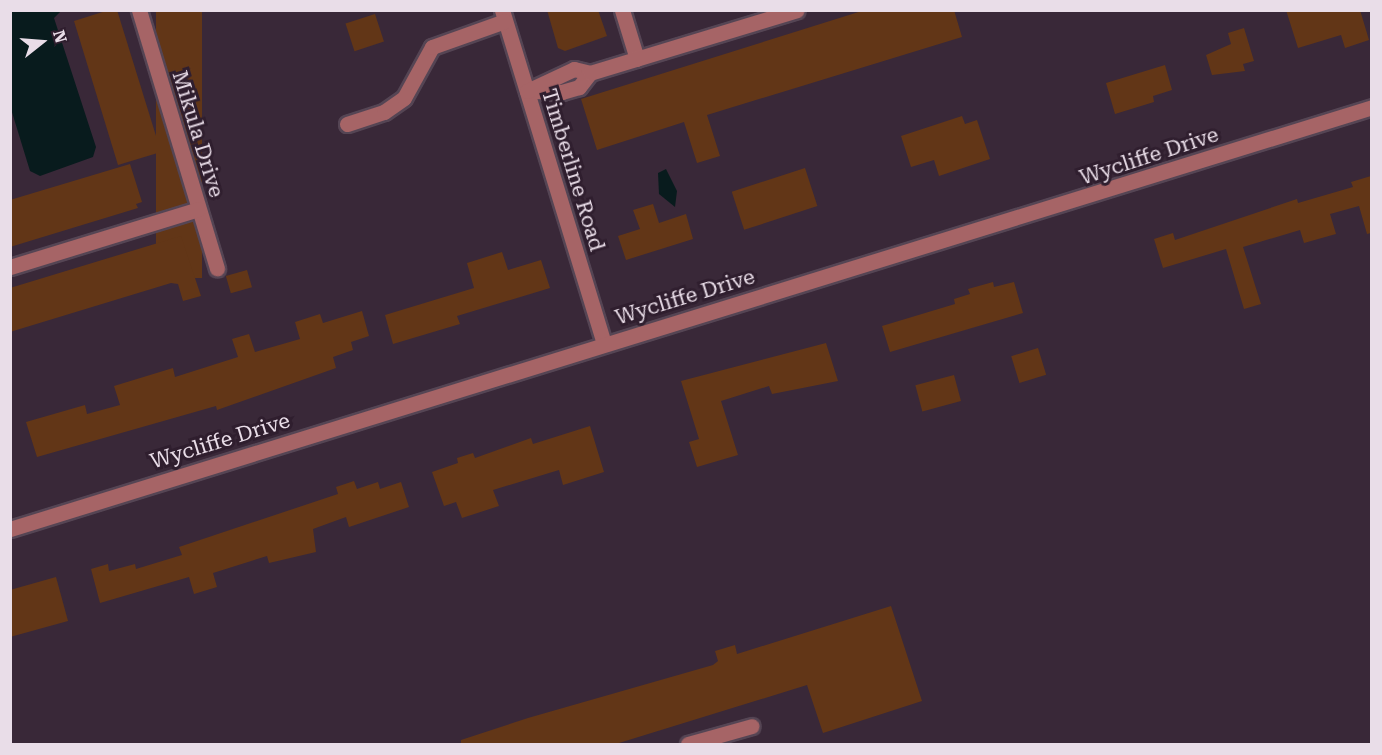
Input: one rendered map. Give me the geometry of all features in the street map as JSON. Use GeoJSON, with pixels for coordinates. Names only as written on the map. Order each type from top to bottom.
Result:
{"type":"FeatureCollection","features":[{"type":"Feature","properties":{"kind":"street","name":"Mikula Drive"},"geometry":{"type":"LineString","coordinates":[[139,10],[217,269]]}},
{"type":"Feature","properties":{"kind":"street"},"geometry":{"type":"LineString","coordinates":[[622,10],[638,59]]}},
{"type":"Feature","properties":{"kind":"street"},"geometry":{"type":"LineString","coordinates":[[527,91],[562,92],[579,87],[590,73],[797,10]]}},
{"type":"Feature","properties":{"kind":"street"},"geometry":{"type":"LineString","coordinates":[[347,124],[384,112],[404,99],[432,47],[503,16]]}},
{"type":"Feature","properties":{"kind":"street","name":"Timberline Road"},"geometry":{"type":"LineString","coordinates":[[503,16],[604,343]]}},
{"type":"Feature","properties":{"kind":"street","name":"Wycliffe Drive"},"geometry":{"type":"LineString","coordinates":[[10,529],[1371,107]]}},
{"type":"Feature","properties":{"kind":"street"},"geometry":{"type":"LineString","coordinates":[[10,267],[198,209]]}},
{"type":"Feature","properties":{"kind":"street"},"geometry":{"type":"LineString","coordinates":[[688,744],[708,742],[752,726]]}},
{"type":"Feature","properties":{"kind":"shaded area"},"geometry":{"type":"Polygon","coordinates":[[[10,11],[61,11],[54,18],[96,147],[93,157],[40,176],[30,171],[11,109],[10,11]]]}},
{"type":"Feature","properties":{"kind":"shaded area"},"geometry":{"type":"Polygon","coordinates":[[[666,169],[677,191],[675,207],[659,194],[658,173],[666,169]]]}},
{"type":"Feature","properties":{"kind":"building"},"geometry":{"type":"Polygon","coordinates":[[[109,10],[117,10],[161,152],[118,165],[74,21],[109,10]]]}},
{"type":"Feature","properties":{"kind":"building"},"geometry":{"type":"Polygon","coordinates":[[[156,10],[202,10],[202,278],[156,278],[156,10]]]}},
{"type":"Feature","properties":{"kind":"building"},"geometry":{"type":"Polygon","coordinates":[[[547,10],[598,10],[607,36],[565,51],[558,48],[547,10]]]}},
{"type":"Feature","properties":{"kind":"building"},"geometry":{"type":"Polygon","coordinates":[[[865,10],[954,10],[962,37],[707,115],[720,156],[697,163],[684,122],[597,150],[581,99],[865,10]]]}},
{"type":"Feature","properties":{"kind":"building"},"geometry":{"type":"Polygon","coordinates":[[[1286,10],[1360,10],[1369,40],[1345,48],[1341,35],[1298,48],[1286,10]]]}},
{"type":"Feature","properties":{"kind":"building"},"geometry":{"type":"Polygon","coordinates":[[[375,14],[384,42],[354,51],[346,24],[375,14]]]}},
{"type":"Feature","properties":{"kind":"building"},"geometry":{"type":"Polygon","coordinates":[[[1244,28],[1254,61],[1243,64],[1245,71],[1212,75],[1206,55],[1231,44],[1228,33],[1244,28]]]}},
{"type":"Feature","properties":{"kind":"building"},"geometry":{"type":"Polygon","coordinates":[[[1165,65],[1172,90],[1153,96],[1154,102],[1115,114],[1106,83],[1165,65]]]}},
{"type":"Feature","properties":{"kind":"building"},"geometry":{"type":"Polygon","coordinates":[[[962,116],[965,124],[977,120],[990,159],[939,176],[934,160],[911,167],[901,136],[962,116]]]}},
{"type":"Feature","properties":{"kind":"building"},"geometry":{"type":"Polygon","coordinates":[[[130,164],[142,202],[136,204],[138,208],[10,247],[10,200],[130,164]]]}},
{"type":"Feature","properties":{"kind":"building"},"geometry":{"type":"Polygon","coordinates":[[[805,168],[817,206],[744,230],[732,192],[805,168]]]}},
{"type":"Feature","properties":{"kind":"building"},"geometry":{"type":"Polygon","coordinates":[[[1371,176],[1371,233],[1367,234],[1359,206],[1330,214],[1336,234],[1304,243],[1300,230],[1243,247],[1261,304],[1244,309],[1226,249],[1163,268],[1154,239],[1173,233],[1175,240],[1297,199],[1298,203],[1353,187],[1351,182],[1371,176]]]}},
{"type":"Feature","properties":{"kind":"building"},"geometry":{"type":"Polygon","coordinates":[[[653,204],[659,223],[686,214],[693,239],[626,260],[618,236],[640,229],[633,210],[653,204]]]}},
{"type":"Feature","properties":{"kind":"building"},"geometry":{"type":"Polygon","coordinates":[[[181,236],[201,296],[183,301],[178,284],[171,283],[10,332],[10,288],[181,236]]]}},
{"type":"Feature","properties":{"kind":"building"},"geometry":{"type":"Polygon","coordinates":[[[502,252],[508,270],[541,260],[550,288],[457,316],[460,324],[393,344],[385,315],[474,288],[467,263],[502,252]]]}},
{"type":"Feature","properties":{"kind":"building"},"geometry":{"type":"Polygon","coordinates":[[[247,270],[252,287],[231,293],[226,276],[247,270]]]}},
{"type":"Feature","properties":{"kind":"building"},"geometry":{"type":"Polygon","coordinates":[[[993,282],[994,287],[1014,282],[1023,313],[890,352],[882,326],[955,304],[954,299],[970,294],[968,289],[993,282]]]}},
{"type":"Feature","properties":{"kind":"building"},"geometry":{"type":"Polygon","coordinates":[[[362,311],[369,336],[351,342],[353,350],[333,357],[336,368],[217,410],[216,406],[37,457],[26,422],[85,405],[87,414],[120,405],[114,386],[173,368],[175,377],[238,357],[232,339],[249,334],[255,352],[300,339],[295,322],[320,314],[323,323],[362,311]]]}},
{"type":"Feature","properties":{"kind":"building"},"geometry":{"type":"Polygon","coordinates":[[[826,343],[838,381],[772,394],[769,386],[721,401],[738,455],[697,467],[689,442],[699,439],[681,381],[826,343]]]}},
{"type":"Feature","properties":{"kind":"building"},"geometry":{"type":"Polygon","coordinates":[[[1038,348],[1046,375],[1019,383],[1011,356],[1038,348]]]}},
{"type":"Feature","properties":{"kind":"building"},"geometry":{"type":"Polygon","coordinates":[[[954,375],[961,401],[922,411],[915,385],[954,375]]]}},
{"type":"Feature","properties":{"kind":"building"},"geometry":{"type":"Polygon","coordinates":[[[590,426],[604,472],[563,485],[559,470],[493,490],[499,506],[462,518],[456,502],[444,506],[432,472],[458,463],[457,458],[473,453],[475,458],[531,438],[533,444],[590,426]]]}},
{"type":"Feature","properties":{"kind":"building"},"geometry":{"type":"Polygon","coordinates":[[[354,481],[357,489],[378,482],[380,489],[401,482],[409,507],[349,527],[346,517],[313,529],[316,552],[269,563],[267,556],[213,573],[217,587],[194,594],[189,577],[100,603],[91,569],[108,564],[109,571],[135,564],[136,569],[182,555],[179,547],[338,494],[336,487],[354,481]]]}},
{"type":"Feature","properties":{"kind":"building"},"geometry":{"type":"Polygon","coordinates":[[[56,577],[68,621],[10,637],[10,590],[56,577]]]}},
{"type":"Feature","properties":{"kind":"building"},"geometry":{"type":"Polygon","coordinates":[[[891,606],[922,701],[823,733],[807,685],[619,743],[461,744],[461,740],[528,718],[713,665],[718,661],[715,651],[735,645],[737,654],[891,606]]]}}]}
